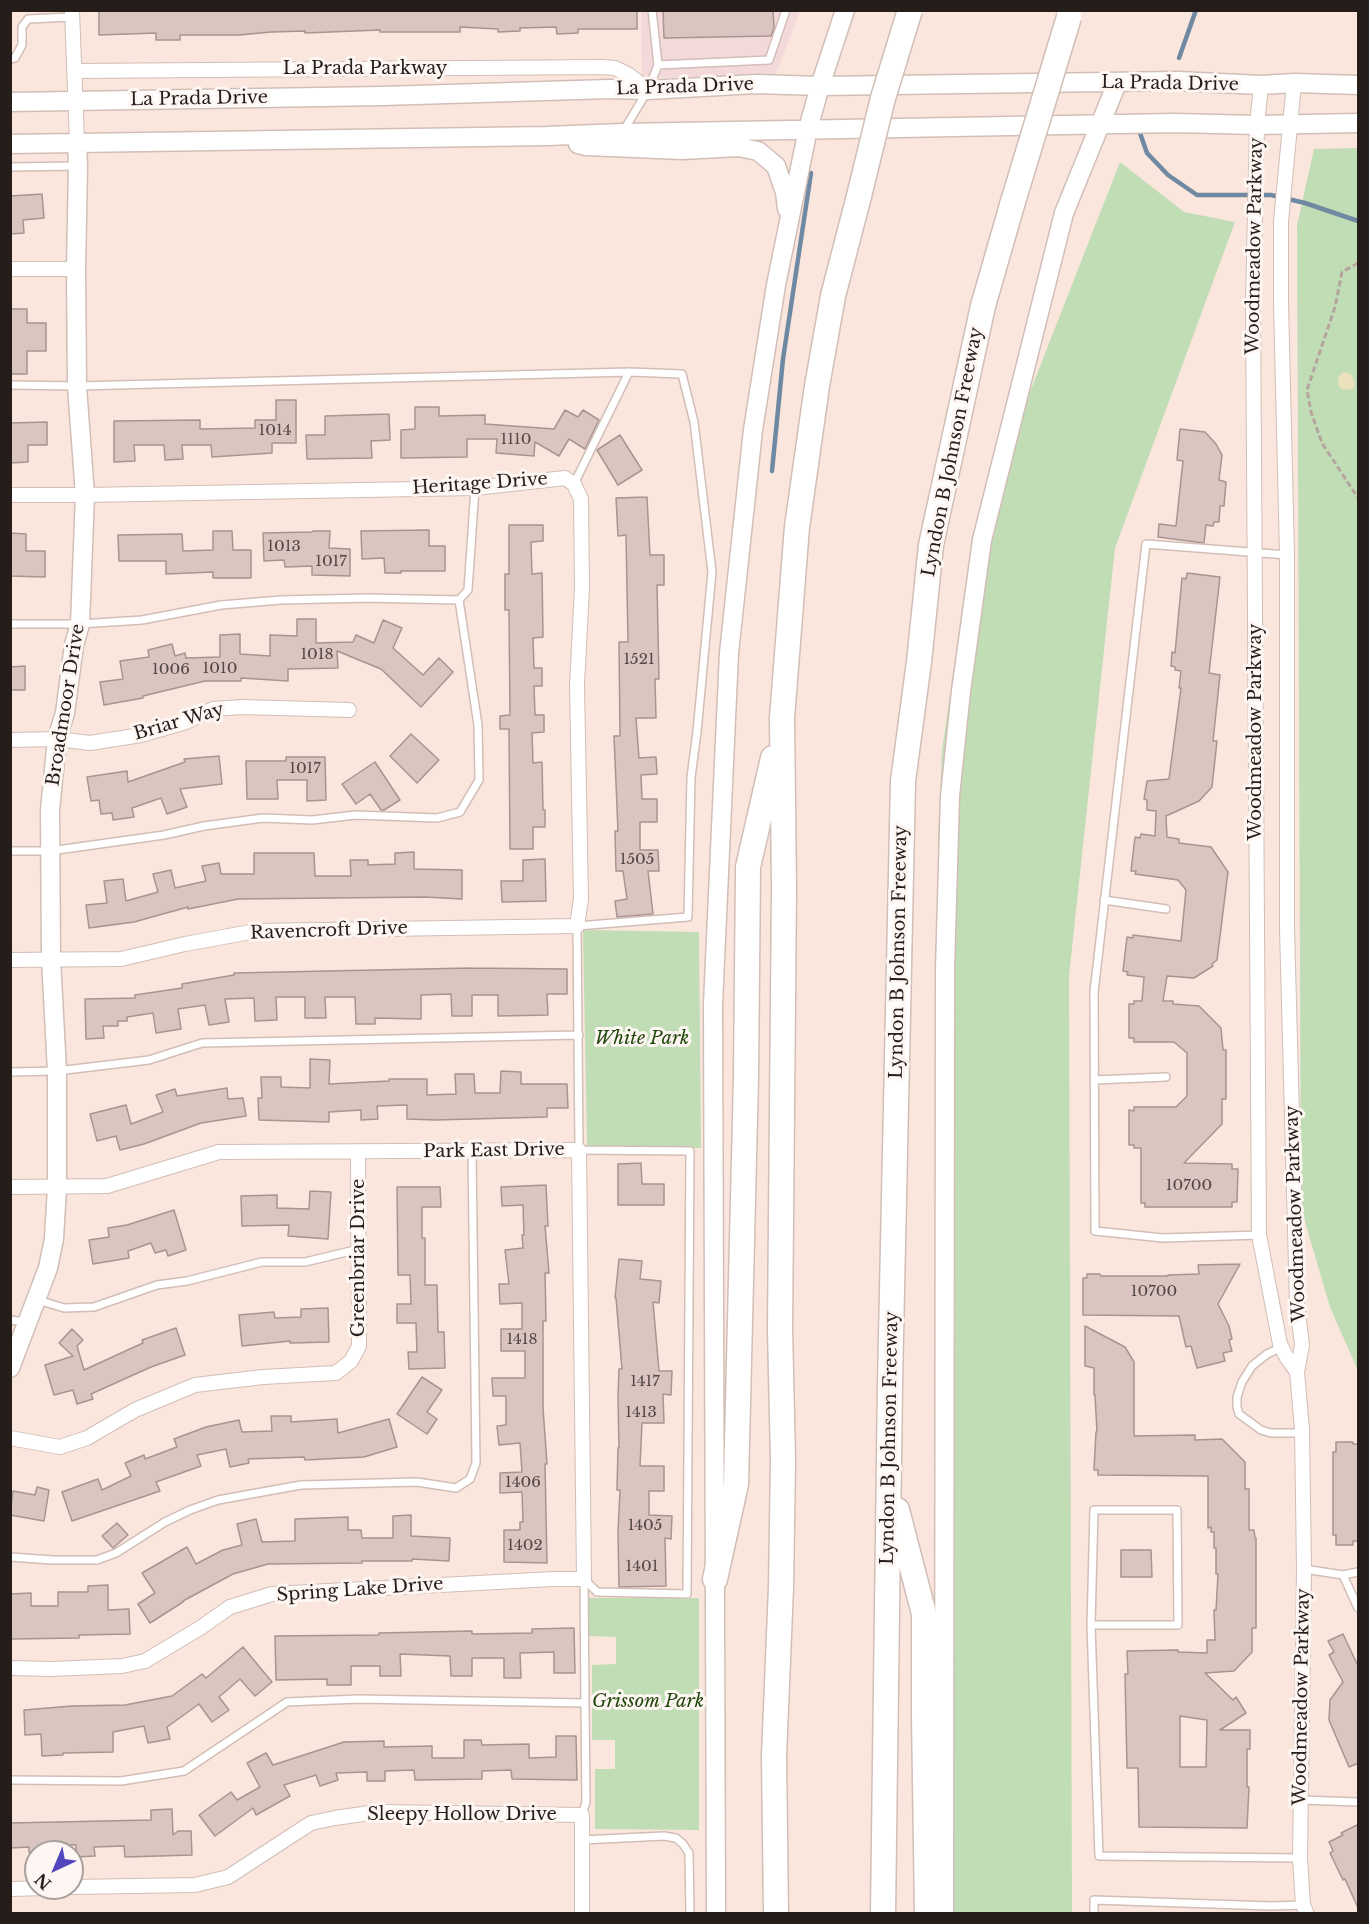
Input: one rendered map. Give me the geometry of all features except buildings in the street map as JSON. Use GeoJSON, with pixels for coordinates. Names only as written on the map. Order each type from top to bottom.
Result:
{"type":"FeatureCollection","features":[{"type":"Feature","properties":{"kind":"highway"},"geometry":{"type":"LineString","coordinates":[[776,1914],[774,1756],[781,1587],[783,1461],[780,1329],[784,888],[782,718],[798,527],[817,386],[833,296],[884,98],[910,10]]}},
{"type":"Feature","properties":{"kind":"highway","name":"Lyndon B Johnson Freeway"},"geometry":{"type":"LineString","coordinates":[[883,1914],[903,781],[919,662],[931,545],[983,306],[1072,10]]}},
{"type":"Feature","properties":{"kind":"highway"},"geometry":{"type":"LineString","coordinates":[[715,1579],[736,1484],[746,1077],[748,867],[782,718]]}},
{"type":"Feature","properties":{"kind":"highway"},"geometry":{"type":"LineString","coordinates":[[889,1481],[924,1614],[927,1914]]}},
{"type":"Feature","properties":{"kind":"main road"},"geometry":{"type":"LineString","coordinates":[[716,1914],[713,1004],[729,653],[753,430],[788,223],[808,129],[845,10]]}},
{"type":"Feature","properties":{"kind":"main road","name":"La Prada Drive"},"geometry":{"type":"LineString","coordinates":[[10,102],[648,90],[756,84],[820,86],[1177,81],[1261,85],[1294,83],[1359,85]]}},
{"type":"Feature","properties":{"kind":"main road"},"geometry":{"type":"LineString","coordinates":[[944,1914],[945,969],[950,796],[961,691],[982,540],[1064,213],[1117,83]]}},
{"type":"Feature","properties":{"kind":"main road"},"geometry":{"type":"LineString","coordinates":[[10,144],[1175,123],[1257,125],[1359,123]]}},
{"type":"Feature","properties":{"kind":"main road"},"geometry":{"type":"LineString","coordinates":[[547,136],[586,146],[682,150],[738,147],[758,151],[776,166],[785,192],[788,223]]}},
{"type":"Feature","properties":{"kind":"main road","name":"Broadmoor Drive"},"geometry":{"type":"LineString","coordinates":[[10,1368],[19,1321],[36,1299],[48,1268],[57,1187],[57,1071],[51,959],[50,810],[57,739],[65,713],[74,645],[80,624],[85,495],[76,386],[77,143]]}},
{"type":"Feature","properties":{"kind":"street"},"geometry":{"type":"LineString","coordinates":[[72,14],[77,143]]}},
{"type":"Feature","properties":{"kind":"street","name":"La Prada Parkway"},"geometry":{"type":"LineString","coordinates":[[75,71],[602,67],[615,68],[629,75],[648,90]]}},
{"type":"Feature","properties":{"kind":"street","name":"Woodmeadow Parkway"},"geometry":{"type":"LineString","coordinates":[[1294,83],[1281,222],[1281,303],[1287,555],[1287,928],[1297,1304],[1302,1346],[1297,1372],[1302,1433],[1304,1569],[1300,1858],[1305,1909]]}},
{"type":"Feature","properties":{"kind":"street","name":"Woodmeadow Parkway"},"geometry":{"type":"LineString","coordinates":[[1261,85],[1257,125],[1253,314],[1259,1235],[1275,1322],[1282,1347],[1297,1372]]}},
{"type":"Feature","properties":{"kind":"street"},"geometry":{"type":"LineString","coordinates":[[10,269],[75,269]]}},
{"type":"Feature","properties":{"kind":"street","name":"Heritage Drive"},"geometry":{"type":"LineString","coordinates":[[10,495],[475,488],[565,478],[574,484],[581,499],[582,587],[577,685],[581,899],[578,926]]}},
{"type":"Feature","properties":{"kind":"street","name":"Briar Way"},"geometry":{"type":"LineString","coordinates":[[10,740],[57,739],[90,743],[141,735],[186,722],[213,709],[242,707],[349,710]]}},
{"type":"Feature","properties":{"kind":"street","name":"Ravencroft Drive"},"geometry":{"type":"LineString","coordinates":[[10,960],[121,959],[185,944],[256,932],[578,926]]}},
{"type":"Feature","properties":{"kind":"street","name":"Park East Drive"},"geometry":{"type":"LineString","coordinates":[[10,1187],[107,1186],[219,1152],[579,1150],[584,1579]]}},
{"type":"Feature","properties":{"kind":"street","name":"Greenbriar Drive"},"geometry":{"type":"LineString","coordinates":[[10,1437],[60,1447],[87,1438],[135,1410],[195,1385],[263,1377],[336,1373],[351,1361],[359,1346],[358,1152]]}},
{"type":"Feature","properties":{"kind":"street","name":"Spring Lake Drive"},"geometry":{"type":"LineString","coordinates":[[10,1668],[123,1666],[145,1661],[230,1607],[272,1594],[584,1579]]}},
{"type":"Feature","properties":{"kind":"street","name":"Sleepy Hollow Drive"},"geometry":{"type":"LineString","coordinates":[[84,1887],[195,1885],[228,1877],[312,1823],[335,1818],[377,1812],[582,1815]]}},
{"type":"Feature","properties":{"kind":"street"},"geometry":{"type":"LineString","coordinates":[[582,1815],[582,1914]]}},
{"type":"Feature","properties":{"kind":"lane"},"geometry":{"type":"LineString","coordinates":[[622,132],[648,90],[658,65],[652,10]]}},
{"type":"Feature","properties":{"kind":"lane"},"geometry":{"type":"LineString","coordinates":[[658,65],[769,60],[786,10]]}},
{"type":"Feature","properties":{"kind":"lane"},"geometry":{"type":"LineString","coordinates":[[10,60],[15,58],[22,45],[22,27],[28,19],[72,14]]}},
{"type":"Feature","properties":{"kind":"lane"},"geometry":{"type":"LineString","coordinates":[[10,167],[78,166]]}},
{"type":"Feature","properties":{"kind":"lane"},"geometry":{"type":"LineString","coordinates":[[574,484],[630,372]]}},
{"type":"Feature","properties":{"kind":"lane"},"geometry":{"type":"LineString","coordinates":[[10,385],[76,386],[630,372],[682,374],[694,422],[712,572],[691,777],[688,917],[578,926],[579,1150],[690,1151],[687,1594],[597,1592],[584,1579]]}},
{"type":"Feature","properties":{"kind":"lane"},"geometry":{"type":"LineString","coordinates":[[10,624],[80,624],[142,620],[221,605],[281,600],[366,597],[459,600],[468,590],[475,488]]}},
{"type":"Feature","properties":{"kind":"lane"},"geometry":{"type":"LineString","coordinates":[[1259,1235],[1163,1238],[1095,1231],[1094,992],[1146,544],[1287,555]]}},
{"type":"Feature","properties":{"kind":"lane"},"geometry":{"type":"LineString","coordinates":[[10,851],[50,851],[263,818],[312,820],[356,815],[437,818],[460,812],[479,780],[478,725],[459,600]]}},
{"type":"Feature","properties":{"kind":"lane"},"geometry":{"type":"LineString","coordinates":[[1104,900],[1166,909]]}},
{"type":"Feature","properties":{"kind":"lane"},"geometry":{"type":"LineString","coordinates":[[10,1072],[57,1071],[149,1060],[202,1043],[579,1035]]}},
{"type":"Feature","properties":{"kind":"lane"},"geometry":{"type":"LineString","coordinates":[[1094,1080],[1166,1077]]}},
{"type":"Feature","properties":{"kind":"lane"},"geometry":{"type":"LineString","coordinates":[[10,1557],[97,1560],[116,1552],[165,1522],[190,1510],[218,1500],[301,1485],[417,1482],[456,1488],[470,1479],[476,1463],[472,1151]]}},
{"type":"Feature","properties":{"kind":"lane"},"geometry":{"type":"LineString","coordinates":[[36,1299],[64,1308],[94,1307],[157,1285],[187,1281],[262,1262],[305,1262],[359,1249]]}},
{"type":"Feature","properties":{"kind":"lane"},"geometry":{"type":"LineString","coordinates":[[1282,1347],[1267,1354],[1252,1366],[1242,1382],[1237,1397],[1237,1407],[1239,1414],[1261,1430],[1271,1433],[1302,1433]]}},
{"type":"Feature","properties":{"kind":"lane"},"geometry":{"type":"LineString","coordinates":[[1091,1625],[1178,1625],[1177,1510],[1094,1510],[1091,1625],[1099,1856],[1300,1858]]}},
{"type":"Feature","properties":{"kind":"lane"},"geometry":{"type":"LineString","coordinates":[[1304,1569],[1343,1575],[1359,1572]]}},
{"type":"Feature","properties":{"kind":"lane"},"geometry":{"type":"LineString","coordinates":[[1343,1575],[1359,1608]]}},
{"type":"Feature","properties":{"kind":"lane"},"geometry":{"type":"LineString","coordinates":[[582,1815],[586,1802],[584,1579]]}},
{"type":"Feature","properties":{"kind":"lane"},"geometry":{"type":"LineString","coordinates":[[10,1780],[121,1780],[184,1771],[287,1702],[358,1699],[585,1703]]}},
{"type":"Feature","properties":{"kind":"lane"},"geometry":{"type":"LineString","coordinates":[[1300,1800],[1359,1802]]}},
{"type":"Feature","properties":{"kind":"lane"},"geometry":{"type":"LineString","coordinates":[[582,1840],[664,1836],[676,1838],[688,1853],[690,1914]]}},
{"type":"Feature","properties":{"kind":"lane"},"geometry":{"type":"LineString","coordinates":[[1094,1914],[1094,1900],[1272,1910],[1305,1909]]}},
{"type":"Feature","properties":{"kind":"path"},"geometry":{"type":"LineString","coordinates":[[1359,263],[1342,272],[1335,307],[1307,390],[1311,412],[1322,442],[1359,498]]}},
{"type":"Feature","properties":{"kind":"shaded area"},"geometry":{"type":"Polygon","coordinates":[[[641,11],[800,11],[774,79],[642,77],[641,11]]]}},
{"type":"Feature","properties":{"kind":"green space"},"geometry":{"type":"Polygon","coordinates":[[[1358,148],[1358,1371],[1330,1307],[1301,1208],[1297,225],[1314,149],[1358,148]]]}},
{"type":"Feature","properties":{"kind":"green space"},"geometry":{"type":"Polygon","coordinates":[[[1120,162],[1184,212],[1235,222],[1115,548],[1069,976],[1072,1913],[942,1914],[938,838],[942,751],[972,540],[1120,162]]]}},
{"type":"Feature","properties":{"kind":"green space","name":"White Park"},"geometry":{"type":"Polygon","coordinates":[[[583,930],[699,932],[701,1148],[587,1146],[583,930]]]}},
{"type":"Feature","properties":{"kind":"green space","name":"Grissom Park"},"geometry":{"type":"Polygon","coordinates":[[[589,1598],[699,1598],[699,1830],[595,1829],[595,1769],[615,1769],[615,1740],[592,1740],[592,1665],[616,1664],[616,1637],[589,1636],[589,1598]]]}},
{"type":"Feature","properties":{"kind":"sand"},"geometry":{"type":"Polygon","coordinates":[[[1343,372],[1351,374],[1355,383],[1353,389],[1343,390],[1339,387],[1338,377],[1343,372]]]}},
{"type":"Feature","properties":{"kind":"waterway"},"geometry":{"type":"LineString","coordinates":[[1179,58],[1196,10]]}},
{"type":"Feature","properties":{"kind":"waterway"},"geometry":{"type":"LineString","coordinates":[[1140,133],[1147,153],[1168,175],[1197,195],[1271,195],[1305,203],[1358,221]]}},
{"type":"Feature","properties":{"kind":"waterway"},"geometry":{"type":"LineString","coordinates":[[772,471],[783,359],[811,173]]}}]}
